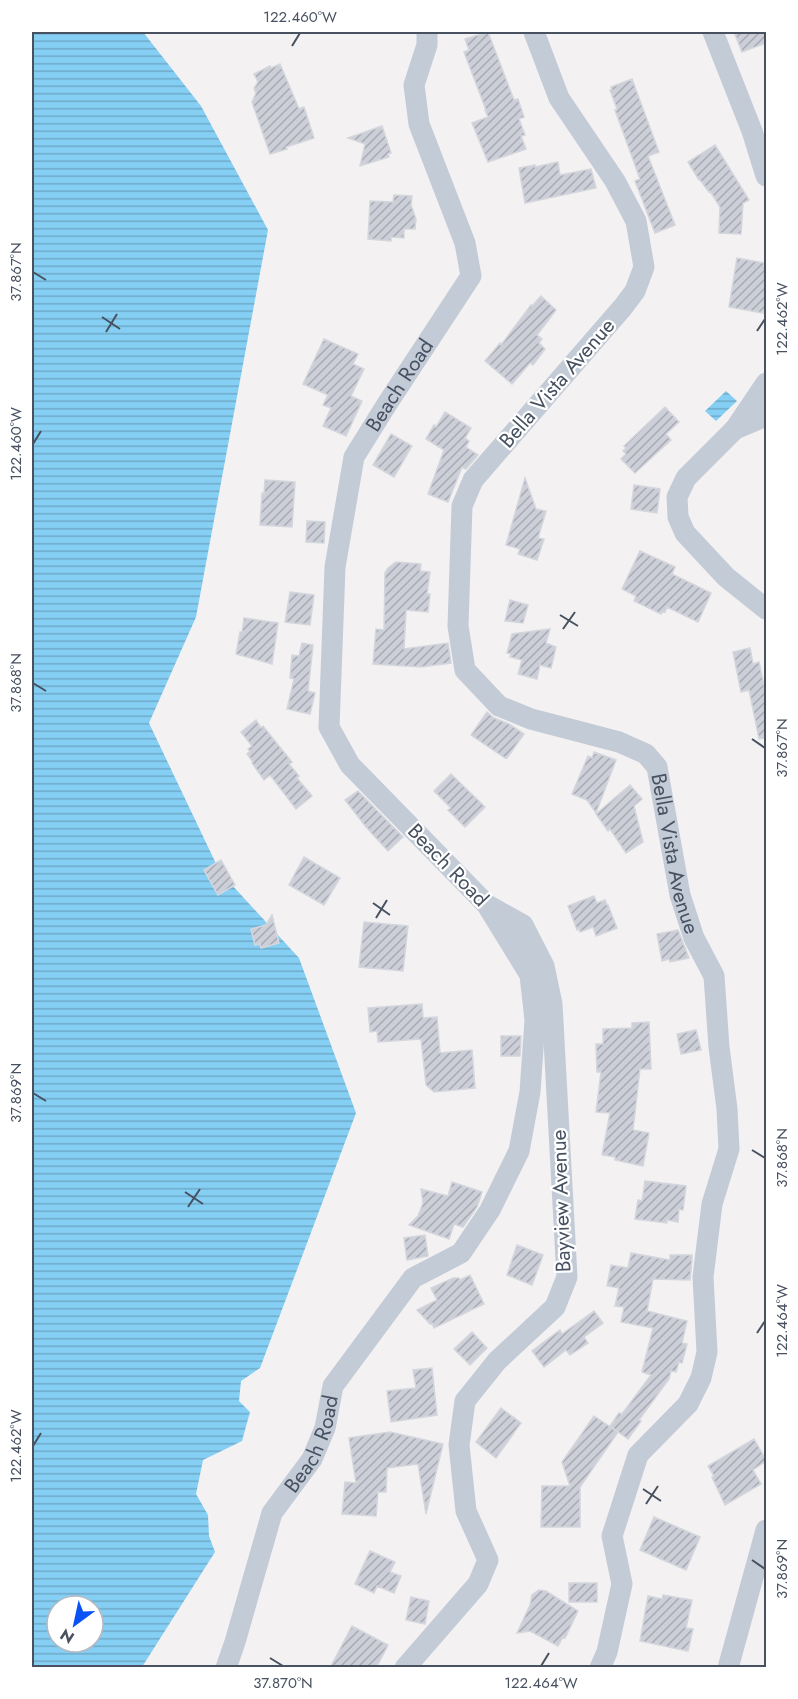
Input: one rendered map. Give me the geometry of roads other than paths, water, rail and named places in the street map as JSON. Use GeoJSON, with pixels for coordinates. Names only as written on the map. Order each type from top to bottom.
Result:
{"type":"FeatureCollection","features":[{"type":"Feature","properties":{"kind":"street","name":"Beach Road"},"geometry":{"type":"LineString","coordinates":[[226,1668],[272,1513],[312,1459],[325,1428],[333,1386],[413,1278],[461,1254],[490,1210],[519,1151],[530,1092],[535,1020],[530,975],[488,905],[350,765],[329,727],[334,567],[354,457],[471,276],[465,243],[419,124],[414,85],[427,45],[427,32]]}},
{"type":"Feature","properties":{"kind":"street","name":"Bella Vista Avenue"},"geometry":{"type":"LineString","coordinates":[[534,32],[559,98],[615,181],[636,221],[644,267],[635,291],[623,307],[473,480],[462,506],[458,626],[465,670],[499,705],[531,719],[619,742],[646,754],[657,767],[680,895],[694,938],[714,976],[729,1149],[712,1204],[704,1266],[707,1352],[701,1377],[688,1404],[638,1455],[612,1536],[622,1584],[607,1652],[600,1668]]}},
{"type":"Feature","properties":{"kind":"street"},"geometry":{"type":"LineString","coordinates":[[713,32],[752,131],[766,177]]}},
{"type":"Feature","properties":{"kind":"street"},"geometry":{"type":"LineString","coordinates":[[766,383],[735,429],[686,478],[677,497],[678,518],[685,533],[726,577],[766,609]]}},
{"type":"Feature","properties":{"kind":"street"},"geometry":{"type":"LineString","coordinates":[[735,429],[766,416]]}},
{"type":"Feature","properties":{"kind":"street","name":"Bayview Avenue"},"geometry":{"type":"LineString","coordinates":[[405,1668],[478,1584],[488,1560],[466,1511],[459,1445],[465,1401],[497,1361],[555,1307],[567,1277],[552,1004],[544,966],[523,925],[488,905]]}},
{"type":"Feature","properties":{"kind":"street"},"geometry":{"type":"LineString","coordinates":[[728,1668],[766,1530]]}},
{"type":"Feature","properties":{"kind":"water"},"geometry":{"type":"Polygon","coordinates":[[[32,32],[143,32],[201,106],[268,230],[196,617],[149,723],[220,872],[299,958],[356,1113],[260,1368],[241,1381],[239,1401],[250,1412],[242,1441],[203,1460],[196,1494],[208,1515],[209,1536],[215,1552],[142,1667],[32,1668],[32,32]]]}},
{"type":"Feature","properties":{"kind":"water"},"geometry":{"type":"Polygon","coordinates":[[[726,391],[737,401],[716,421],[705,411],[726,391]]]}}]}
